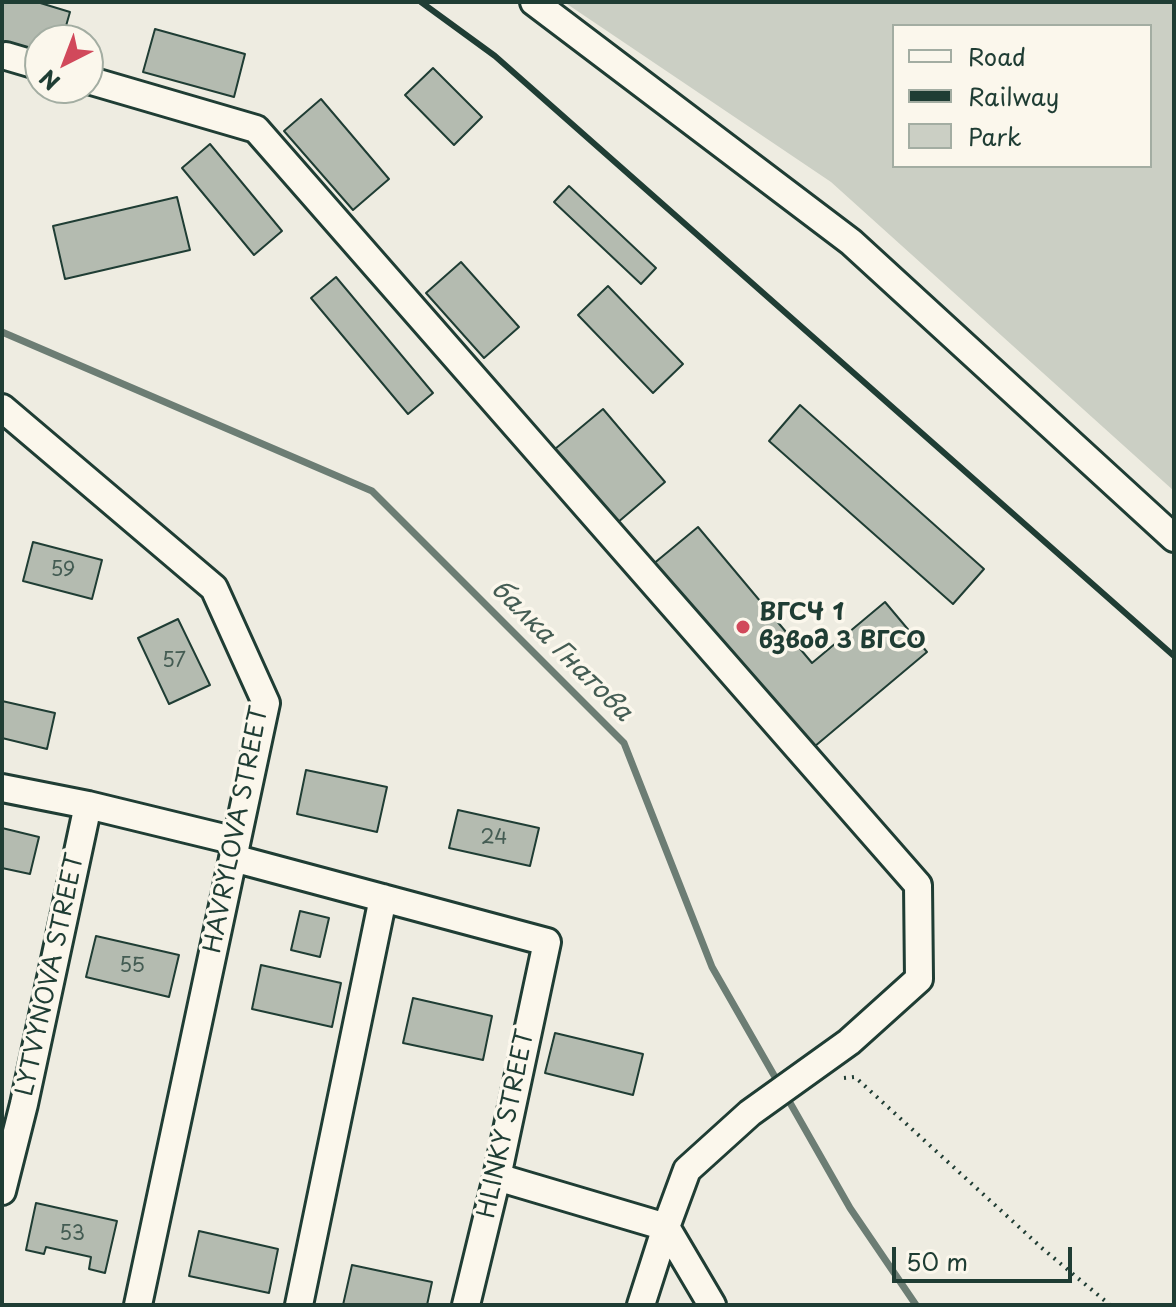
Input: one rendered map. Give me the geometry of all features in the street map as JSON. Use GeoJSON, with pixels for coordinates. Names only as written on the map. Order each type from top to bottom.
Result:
{"type":"FeatureCollection","features":[{"type":"Feature","properties":{"kind":"street"},"geometry":{"type":"LineString","coordinates":[[534,2],[851,242],[1174,538]]}},
{"type":"Feature","properties":{"kind":"street"},"geometry":{"type":"LineString","coordinates":[[6,56],[24,61]]}},
{"type":"Feature","properties":{"kind":"street"},"geometry":{"type":"LineString","coordinates":[[104,85],[256,129],[918,885],[919,979],[849,1042],[750,1113],[687,1170],[641,1305]]}},
{"type":"Feature","properties":{"kind":"street","name":"HAVRYLOVA STREET"},"geometry":{"type":"LineString","coordinates":[[2,408],[214,588],[266,703],[138,1305]]}},
{"type":"Feature","properties":{"kind":"street"},"geometry":{"type":"LineString","coordinates":[[2,788],[88,805],[383,898],[299,1305]]}},
{"type":"Feature","properties":{"kind":"street","name":"LYTVYNOVA STREET"},"geometry":{"type":"LineString","coordinates":[[2,1191],[24,1104],[88,805]]}},
{"type":"Feature","properties":{"kind":"street","name":"HLINKY STREET"},"geometry":{"type":"LineString","coordinates":[[383,898],[547,942],[466,1305]]}},
{"type":"Feature","properties":{"kind":"street"},"geometry":{"type":"LineString","coordinates":[[497,1177],[666,1227],[712,1305]]}},
{"type":"Feature","properties":{"kind":"path"},"geometry":{"type":"LineString","coordinates":[[840,1078],[855,1077],[1043,1249],[1110,1305]]}},
{"type":"Feature","properties":{"kind":"green space"},"geometry":{"type":"Polygon","coordinates":[[[564,2],[1174,2],[1174,491],[831,182],[564,2]]]}},
{"type":"Feature","properties":{"kind":"building"},"geometry":{"type":"Polygon","coordinates":[[[2,2],[37,2],[70,12],[67,24],[24,24],[24,47],[2,41],[2,2]]]}},
{"type":"Feature","properties":{"kind":"building"},"geometry":{"type":"Polygon","coordinates":[[[155,29],[245,54],[234,97],[143,72],[155,29]]]}},
{"type":"Feature","properties":{"kind":"building"},"geometry":{"type":"Polygon","coordinates":[[[433,68],[482,117],[454,145],[405,95],[433,68]]]}},
{"type":"Feature","properties":{"kind":"building"},"geometry":{"type":"Polygon","coordinates":[[[321,99],[389,179],[353,210],[284,131],[321,99]]]}},
{"type":"Feature","properties":{"kind":"building"},"geometry":{"type":"Polygon","coordinates":[[[210,144],[282,231],[254,255],[182,168],[210,144]]]}},
{"type":"Feature","properties":{"kind":"building"},"geometry":{"type":"Polygon","coordinates":[[[569,186],[656,268],[641,284],[554,202],[569,186]]]}},
{"type":"Feature","properties":{"kind":"building"},"geometry":{"type":"Polygon","coordinates":[[[177,197],[190,250],[65,279],[53,226],[177,197]]]}},
{"type":"Feature","properties":{"kind":"building"},"geometry":{"type":"Polygon","coordinates":[[[461,262],[519,327],[484,358],[426,293],[461,262]]]}},
{"type":"Feature","properties":{"kind":"building"},"geometry":{"type":"Polygon","coordinates":[[[336,277],[433,393],[408,414],[311,298],[336,277]]]}},
{"type":"Feature","properties":{"kind":"building"},"geometry":{"type":"Polygon","coordinates":[[[608,286],[683,364],[653,393],[578,315],[608,286]]]}},
{"type":"Feature","properties":{"kind":"building"},"geometry":{"type":"Polygon","coordinates":[[[800,405],[984,569],[953,604],[769,441],[800,405]]]}},
{"type":"Feature","properties":{"kind":"building"},"geometry":{"type":"Polygon","coordinates":[[[603,409],[665,482],[617,523],[555,449],[603,409]]]}},
{"type":"Feature","properties":{"kind":"building","name":"ВГСЧ 1 взвод 3 ВГСО"},"geometry":{"type":"Polygon","coordinates":[[[698,527],[812,663],[885,602],[927,652],[808,752],[652,565],[698,527]]]}},
{"type":"Feature","properties":{"kind":"building"},"geometry":{"type":"Polygon","coordinates":[[[33,542],[102,560],[92,599],[23,581],[33,542]]]}},
{"type":"Feature","properties":{"kind":"building"},"geometry":{"type":"Polygon","coordinates":[[[178,619],[210,685],[169,704],[138,638],[178,619]]]}},
{"type":"Feature","properties":{"kind":"building"},"geometry":{"type":"Polygon","coordinates":[[[2,701],[55,713],[47,749],[2,738],[2,701]]]}},
{"type":"Feature","properties":{"kind":"building"},"geometry":{"type":"Polygon","coordinates":[[[306,770],[387,787],[377,832],[297,814],[306,770]]]}},
{"type":"Feature","properties":{"kind":"building"},"geometry":{"type":"Polygon","coordinates":[[[458,810],[539,828],[530,866],[449,848],[458,810]]]}},
{"type":"Feature","properties":{"kind":"building"},"geometry":{"type":"Polygon","coordinates":[[[2,828],[39,837],[30,874],[2,868],[2,828]]]}},
{"type":"Feature","properties":{"kind":"building"},"geometry":{"type":"Polygon","coordinates":[[[300,911],[329,918],[320,957],[291,950],[300,911]]]}},
{"type":"Feature","properties":{"kind":"building"},"geometry":{"type":"Polygon","coordinates":[[[96,936],[179,955],[169,997],[86,977],[96,936]]]}},
{"type":"Feature","properties":{"kind":"building"},"geometry":{"type":"Polygon","coordinates":[[[261,965],[341,983],[332,1027],[252,1009],[261,965]]]}},
{"type":"Feature","properties":{"kind":"building"},"geometry":{"type":"Polygon","coordinates":[[[413,998],[492,1016],[483,1060],[403,1043],[413,998]]]}},
{"type":"Feature","properties":{"kind":"building"},"geometry":{"type":"Polygon","coordinates":[[[555,1033],[643,1054],[633,1095],[545,1073],[555,1033]]]}},
{"type":"Feature","properties":{"kind":"building"},"geometry":{"type":"Polygon","coordinates":[[[36,1203],[117,1221],[105,1273],[89,1269],[91,1257],[46,1247],[44,1254],[26,1250],[36,1203]]]}},
{"type":"Feature","properties":{"kind":"building"},"geometry":{"type":"Polygon","coordinates":[[[199,1231],[278,1249],[269,1293],[189,1276],[199,1231]]]}},
{"type":"Feature","properties":{"kind":"building"},"geometry":{"type":"Polygon","coordinates":[[[352,1265],[432,1282],[427,1305],[343,1305],[352,1265]]]}},
{"type":"Feature","properties":{"kind":"waterway","name":"балка Гнатова"},"geometry":{"type":"LineString","coordinates":[[2,332],[372,491],[624,743],[712,967],[779,1084]]}},
{"type":"Feature","properties":{"kind":"waterway","name":"балка Гнатова"},"geometry":{"type":"LineString","coordinates":[[785,1094],[850,1208],[916,1305]]}},
{"type":"Feature","properties":{"kind":"railway"},"geometry":{"type":"LineString","coordinates":[[421,2],[495,56],[1174,656]]}},
{"type":"Feature","properties":{"kind":"place","name":"ВГСЧ 1 взвод 3 ВГСО"},"geometry":{"type":"Point","coordinates":[743,627]}}]}
